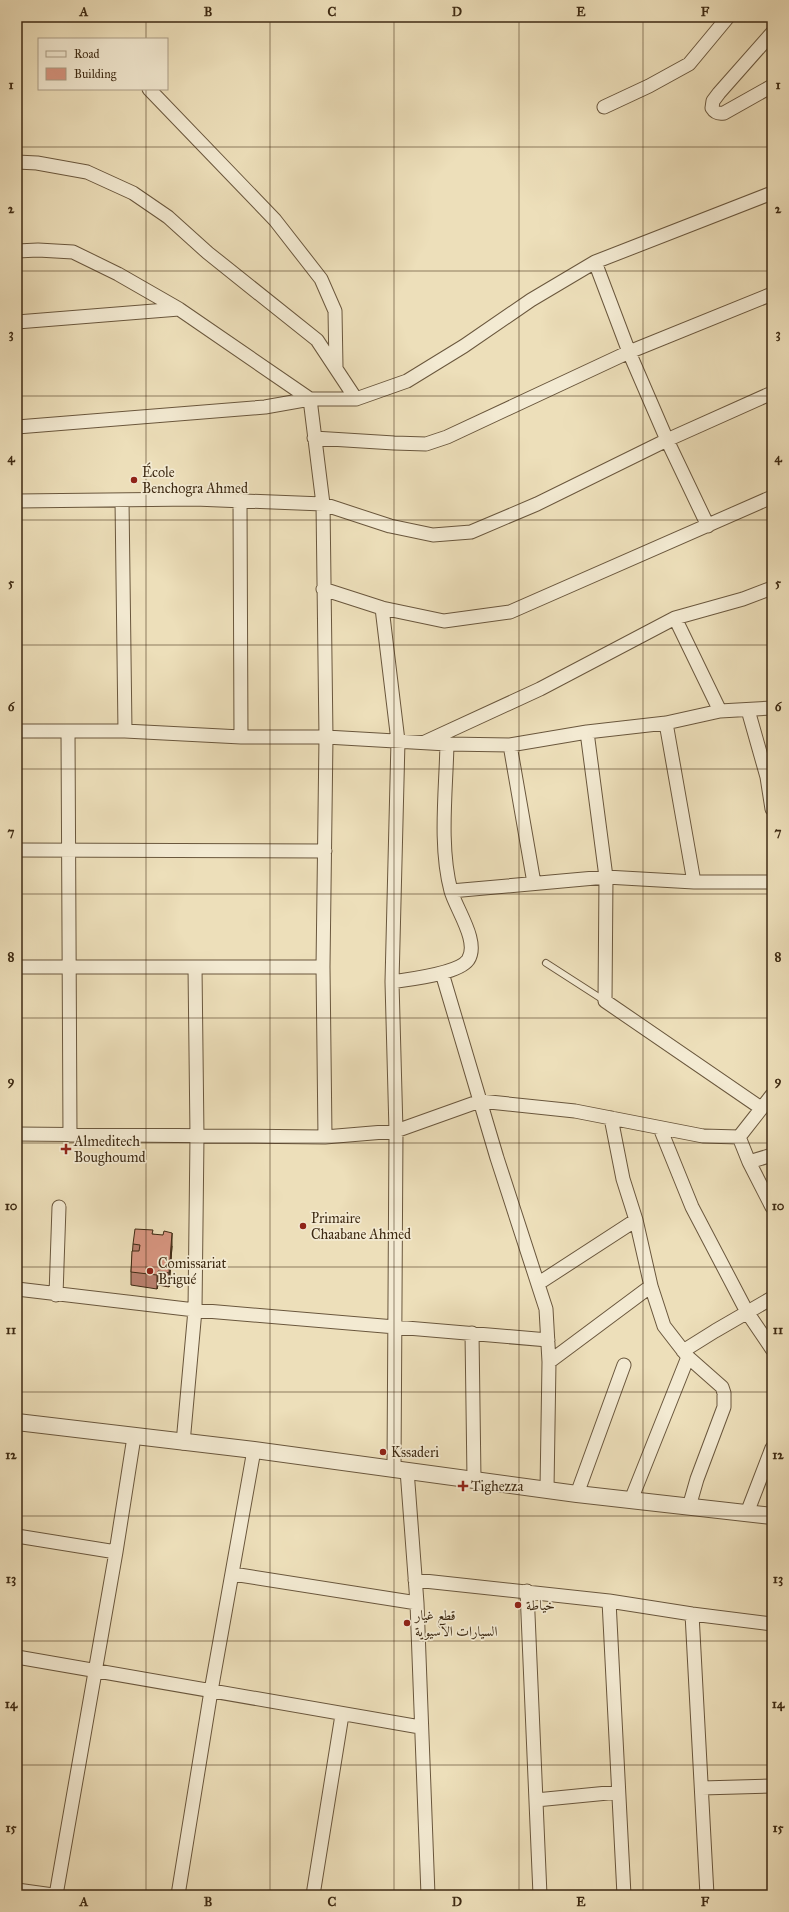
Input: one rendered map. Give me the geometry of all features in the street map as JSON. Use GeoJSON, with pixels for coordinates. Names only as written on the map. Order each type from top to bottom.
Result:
{"type":"FeatureCollection","features":[{"type":"Feature","properties":{"kind":"street"},"geometry":{"type":"LineString","coordinates":[[604,106],[649,86],[690,64],[728,17]]}},
{"type":"Feature","properties":{"kind":"street"},"geometry":{"type":"LineString","coordinates":[[772,33],[719,93],[713,101],[712,108],[719,114],[724,113],[772,86]]}},
{"type":"Feature","properties":{"kind":"street"},"geometry":{"type":"LineString","coordinates":[[150,90],[275,220],[321,279],[335,311],[336,367]]}},
{"type":"Feature","properties":{"kind":"street"},"geometry":{"type":"LineString","coordinates":[[17,162],[37,163],[87,172],[133,193],[168,217],[208,253],[318,340],[356,398]]}},
{"type":"Feature","properties":{"kind":"street"},"geometry":{"type":"LineString","coordinates":[[17,427],[265,407],[310,399],[356,398],[407,381],[464,346],[532,300],[595,262],[772,193]]}},
{"type":"Feature","properties":{"kind":"street"},"geometry":{"type":"LineString","coordinates":[[17,252],[38,250],[73,252],[118,274],[179,309],[310,399],[323,504],[326,737],[323,967],[325,1137]]}},
{"type":"Feature","properties":{"kind":"street"},"geometry":{"type":"LineString","coordinates":[[595,262],[629,352],[667,440],[708,526]]}},
{"type":"Feature","properties":{"kind":"street"},"geometry":{"type":"LineString","coordinates":[[314,438],[426,444],[447,437],[629,352],[772,294]]}},
{"type":"Feature","properties":{"kind":"street"},"geometry":{"type":"LineString","coordinates":[[17,322],[179,309]]}},
{"type":"Feature","properties":{"kind":"street"},"geometry":{"type":"LineString","coordinates":[[17,501],[240,500],[323,504],[390,526],[433,535],[470,532],[538,504],[667,440],[772,393]]}},
{"type":"Feature","properties":{"kind":"street"},"geometry":{"type":"LineString","coordinates":[[323,589],[382,608],[444,621],[510,612],[772,497]]}},
{"type":"Feature","properties":{"kind":"street"},"geometry":{"type":"LineString","coordinates":[[122,500],[125,731]]}},
{"type":"Feature","properties":{"kind":"street"},"geometry":{"type":"LineString","coordinates":[[240,500],[241,737]]}},
{"type":"Feature","properties":{"kind":"street"},"geometry":{"type":"LineString","coordinates":[[423,743],[540,689],[675,618],[772,588]]}},
{"type":"Feature","properties":{"kind":"street"},"geometry":{"type":"LineString","coordinates":[[382,608],[398,741],[392,982],[396,1131],[396,1327],[401,1470],[417,1603],[420,1727],[428,1895]]}},
{"type":"Feature","properties":{"kind":"street"},"geometry":{"type":"LineString","coordinates":[[675,618],[720,711]]}},
{"type":"Feature","properties":{"kind":"street"},"geometry":{"type":"LineString","coordinates":[[17,731],[125,731],[241,737],[326,737],[423,743],[510,745],[587,732],[666,723],[720,711],[772,708]]}},
{"type":"Feature","properties":{"kind":"street"},"geometry":{"type":"LineString","coordinates":[[748,710],[767,777],[772,809]]}},
{"type":"Feature","properties":{"kind":"street"},"geometry":{"type":"LineString","coordinates":[[666,723],[694,882]]}},
{"type":"Feature","properties":{"kind":"street"},"geometry":{"type":"LineString","coordinates":[[68,731],[70,1135]]}},
{"type":"Feature","properties":{"kind":"street"},"geometry":{"type":"LineString","coordinates":[[587,732],[606,877],[605,1001],[761,1108]]}},
{"type":"Feature","properties":{"kind":"street"},"geometry":{"type":"LineString","coordinates":[[392,982],[442,973],[464,963],[470,953],[470,936],[451,891],[445,851],[447,744]]}},
{"type":"Feature","properties":{"kind":"street"},"geometry":{"type":"LineString","coordinates":[[510,745],[534,883]]}},
{"type":"Feature","properties":{"kind":"street"},"geometry":{"type":"LineString","coordinates":[[17,850],[325,851]]}},
{"type":"Feature","properties":{"kind":"street"},"geometry":{"type":"LineString","coordinates":[[451,891],[606,877],[694,882],[772,882]]}},
{"type":"Feature","properties":{"kind":"street"},"geometry":{"type":"LineString","coordinates":[[17,967],[323,967]]}},
{"type":"Feature","properties":{"kind":"street"},"geometry":{"type":"LineString","coordinates":[[184,1443],[195,1310],[197,1136],[195,967]]}},
{"type":"Feature","properties":{"kind":"street"},"geometry":{"type":"LineString","coordinates":[[442,973],[480,1101],[546,1309],[549,1362],[547,1489]]}},
{"type":"Feature","properties":{"kind":"street"},"geometry":{"type":"LineString","coordinates":[[739,1136],[772,1095]]}},
{"type":"Feature","properties":{"kind":"street"},"geometry":{"type":"LineString","coordinates":[[17,1134],[325,1137],[396,1131],[480,1101],[575,1111],[703,1136],[739,1136]]}},
{"type":"Feature","properties":{"kind":"street"},"geometry":{"type":"LineString","coordinates":[[611,1118],[623,1179],[636,1220],[651,1286],[664,1326],[686,1354],[722,1387],[725,1399],[724,1407],[697,1479],[689,1507]]}},
{"type":"Feature","properties":{"kind":"street"},"geometry":{"type":"LineString","coordinates":[[660,1128],[692,1207],[747,1312],[772,1349]]}},
{"type":"Feature","properties":{"kind":"street"},"geometry":{"type":"LineString","coordinates":[[739,1136],[749,1162],[772,1207]]}},
{"type":"Feature","properties":{"kind":"street"},"geometry":{"type":"LineString","coordinates":[[749,1162],[772,1155]]}},
{"type":"Feature","properties":{"kind":"street"},"geometry":{"type":"LineString","coordinates":[[56,1295],[58,1207]]}},
{"type":"Feature","properties":{"kind":"street"},"geometry":{"type":"LineString","coordinates":[[539,1283],[636,1220]]}},
{"type":"Feature","properties":{"kind":"street"},"geometry":{"type":"LineString","coordinates":[[549,1362],[651,1286]]}},
{"type":"Feature","properties":{"kind":"street"},"geometry":{"type":"LineString","coordinates":[[17,1289],[56,1295],[195,1310],[548,1340]]}},
{"type":"Feature","properties":{"kind":"street"},"geometry":{"type":"LineString","coordinates":[[631,1500],[686,1354],[747,1312],[772,1298]]}},
{"type":"Feature","properties":{"kind":"street"},"geometry":{"type":"LineString","coordinates":[[472,1333],[474,1479]]}},
{"type":"Feature","properties":{"kind":"street"},"geometry":{"type":"LineString","coordinates":[[577,1494],[624,1365]]}},
{"type":"Feature","properties":{"kind":"street"},"geometry":{"type":"LineString","coordinates":[[17,1422],[184,1443],[254,1450],[577,1494],[772,1516]]}},
{"type":"Feature","properties":{"kind":"street"},"geometry":{"type":"LineString","coordinates":[[56,1895],[116,1552],[134,1436]]}},
{"type":"Feature","properties":{"kind":"street"},"geometry":{"type":"LineString","coordinates":[[747,1513],[772,1448]]}},
{"type":"Feature","properties":{"kind":"street"},"geometry":{"type":"LineString","coordinates":[[178,1895],[211,1691],[254,1450]]}},
{"type":"Feature","properties":{"kind":"street"},"geometry":{"type":"LineString","coordinates":[[17,1536],[116,1552]]}},
{"type":"Feature","properties":{"kind":"street"},"geometry":{"type":"LineString","coordinates":[[233,1574],[417,1603]]}},
{"type":"Feature","properties":{"kind":"street"},"geometry":{"type":"LineString","coordinates":[[415,1580],[528,1591],[772,1624]]}},
{"type":"Feature","properties":{"kind":"street"},"geometry":{"type":"LineString","coordinates":[[528,1591],[540,1895]]}},
{"type":"Feature","properties":{"kind":"street"},"geometry":{"type":"LineString","coordinates":[[609,1601],[624,1895]]}},
{"type":"Feature","properties":{"kind":"street"},"geometry":{"type":"LineString","coordinates":[[692,1614],[707,1895]]}},
{"type":"Feature","properties":{"kind":"street"},"geometry":{"type":"LineString","coordinates":[[17,1657],[342,1715],[420,1727]]}},
{"type":"Feature","properties":{"kind":"street"},"geometry":{"type":"LineString","coordinates":[[313,1895],[342,1715]]}},
{"type":"Feature","properties":{"kind":"street"},"geometry":{"type":"LineString","coordinates":[[702,1788],[772,1786]]}},
{"type":"Feature","properties":{"kind":"street"},"geometry":{"type":"LineString","coordinates":[[536,1800],[618,1792]]}},
{"type":"Feature","properties":{"kind":"street"},"geometry":{"type":"LineString","coordinates":[[17,1890],[53,1895]]}},
{"type":"Feature","properties":{"kind":"lane"},"geometry":{"type":"LineString","coordinates":[[546,963],[605,1001]]}},
{"type":"Feature","properties":{"kind":"building","name":"Comissariat Brigué"},"geometry":{"type":"Polygon","coordinates":[[[135,1229],[153,1230],[152,1234],[163,1235],[164,1231],[172,1233],[169,1273],[158,1271],[157,1275],[131,1272],[132,1251],[139,1251],[140,1245],[133,1244],[135,1229]]]}},
{"type":"Feature","properties":{"kind":"place","name":"École Benchogra Ahmed"},"geometry":{"type":"Point","coordinates":[134,480]}},
{"type":"Feature","properties":{"kind":"place","name":"Almeditech Boughoumd"},"geometry":{"type":"Point","coordinates":[66,1149]}},
{"type":"Feature","properties":{"kind":"place","name":"Primaire Chaabane Ahmed"},"geometry":{"type":"Point","coordinates":[303,1226]}},
{"type":"Feature","properties":{"kind":"place","name":"Comissariat Brigué"},"geometry":{"type":"Point","coordinates":[150,1271]}},
{"type":"Feature","properties":{"kind":"place","name":"Kssaderi"},"geometry":{"type":"Point","coordinates":[383,1452]}},
{"type":"Feature","properties":{"kind":"place","name":"Tighezza"},"geometry":{"type":"Point","coordinates":[463,1486]}},
{"type":"Feature","properties":{"kind":"place","name":"خياطة"},"geometry":{"type":"Point","coordinates":[518,1605]}},
{"type":"Feature","properties":{"kind":"place","name":"قطع غيار السيارات الآسيوية"},"geometry":{"type":"Point","coordinates":[407,1623]}}]}
